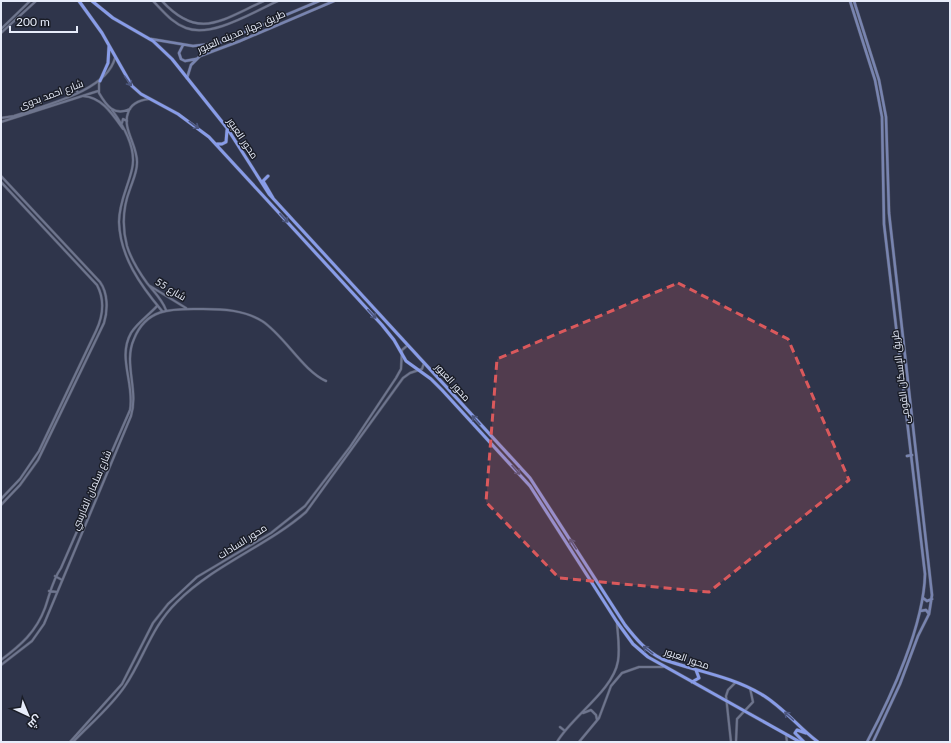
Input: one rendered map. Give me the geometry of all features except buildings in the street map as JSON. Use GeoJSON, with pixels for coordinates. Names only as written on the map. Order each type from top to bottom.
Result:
{"type":"FeatureCollection","features":[{"type":"Feature","properties":{"kind":"highway","name":"محور العبور"},"geometry":{"type":"LineString","coordinates":[[79,1],[108,44],[132,86],[189,122],[215,143],[392,336],[401,355],[418,371],[430,378],[442,390],[526,481],[539,499],[598,594],[638,650],[665,667],[800,742]]}},
{"type":"Feature","properties":{"kind":"highway","name":"محور العبور"},"geometry":{"type":"LineString","coordinates":[[92,1],[118,21],[147,38],[163,50],[227,128],[248,159],[263,187],[274,200],[534,483],[625,625],[638,641],[662,659],[736,682],[750,688],[777,706],[818,742]]}},
{"type":"Feature","properties":{"kind":"highway"},"geometry":{"type":"LineString","coordinates":[[100,81],[108,63],[108,44]]}},
{"type":"Feature","properties":{"kind":"highway"},"geometry":{"type":"LineString","coordinates":[[215,143],[220,145],[226,142],[227,128]]}},
{"type":"Feature","properties":{"kind":"highway"},"geometry":{"type":"LineString","coordinates":[[268,176],[263,181],[274,200]]}},
{"type":"Feature","properties":{"kind":"highway"},"geometry":{"type":"LineString","coordinates":[[535,501],[539,499]]}},
{"type":"Feature","properties":{"kind":"highway"},"geometry":{"type":"LineString","coordinates":[[594,596],[598,594]]}},
{"type":"Feature","properties":{"kind":"highway"},"geometry":{"type":"LineString","coordinates":[[692,682],[699,678],[696,670]]}},
{"type":"Feature","properties":{"kind":"highway"},"geometry":{"type":"LineString","coordinates":[[804,742],[796,736],[796,731],[809,735]]}},
{"type":"Feature","properties":{"kind":"main road","name":"طريق جهاز مدينه العبور"},"geometry":{"type":"LineString","coordinates":[[147,38],[183,45],[199,46],[219,43],[319,1]]}},
{"type":"Feature","properties":{"kind":"main road","name":"طريق جهاز مدينه العبور"},"geometry":{"type":"LineString","coordinates":[[187,78],[191,66],[196,59],[334,1]]}},
{"type":"Feature","properties":{"kind":"main road","name":"طريق الإسكان القومى"},"geometry":{"type":"LineString","coordinates":[[850,1],[871,69],[880,110],[883,141],[884,213],[925,566],[923,598],[920,610],[895,682],[867,742]]}},
{"type":"Feature","properties":{"kind":"main road","name":"طريق الإسكان القومى"},"geometry":{"type":"LineString","coordinates":[[854,1],[879,80],[885,109],[888,142],[888,202],[928,545],[932,599],[930,614],[916,641],[900,684],[873,742]]}},
{"type":"Feature","properties":{"kind":"main road"},"geometry":{"type":"LineString","coordinates":[[272,22],[274,26]]}},
{"type":"Feature","properties":{"kind":"main road"},"geometry":{"type":"LineString","coordinates":[[183,45],[179,53],[181,59],[185,61],[196,59]]}},
{"type":"Feature","properties":{"kind":"main road"},"geometry":{"type":"LineString","coordinates":[[892,287],[897,287]]}},
{"type":"Feature","properties":{"kind":"main road"},"geometry":{"type":"LineString","coordinates":[[894,346],[898,341]]}},
{"type":"Feature","properties":{"kind":"main road"},"geometry":{"type":"LineString","coordinates":[[907,456],[912,455]]}},
{"type":"Feature","properties":{"kind":"main road"},"geometry":{"type":"LineString","coordinates":[[923,598],[927,601],[932,599]]}},
{"type":"Feature","properties":{"kind":"main road"},"geometry":{"type":"LineString","coordinates":[[920,610],[926,610],[930,614]]}},
{"type":"Feature","properties":{"kind":"street"},"geometry":{"type":"LineString","coordinates":[[1,34],[30,1]]}},
{"type":"Feature","properties":{"kind":"street"},"geometry":{"type":"LineString","coordinates":[[1,29],[36,1]]}},
{"type":"Feature","properties":{"kind":"street"},"geometry":{"type":"LineString","coordinates":[[153,1],[176,23],[187,29],[199,31],[217,28],[278,1]]}},
{"type":"Feature","properties":{"kind":"street"},"geometry":{"type":"LineString","coordinates":[[162,1],[180,18],[190,23],[204,25],[218,21],[264,1]]}},
{"type":"Feature","properties":{"kind":"street","name":"شارع احمد بدوى"},"geometry":{"type":"LineString","coordinates":[[1,118],[14,116],[78,93],[100,81],[110,71],[115,58]]}},
{"type":"Feature","properties":{"kind":"street"},"geometry":{"type":"LineString","coordinates":[[100,81],[98,91],[122,124],[133,154],[133,162],[120,210],[119,224],[122,240],[134,273],[162,311]]}},
{"type":"Feature","properties":{"kind":"street"},"geometry":{"type":"LineString","coordinates":[[74,86],[78,93]]}},
{"type":"Feature","properties":{"kind":"street","name":"شارع احمد بدوى"},"geometry":{"type":"LineString","coordinates":[[1,122],[98,91]]}},
{"type":"Feature","properties":{"kind":"street"},"geometry":{"type":"LineString","coordinates":[[82,96],[94,98],[102,104],[126,134]]}},
{"type":"Feature","properties":{"kind":"street"},"geometry":{"type":"LineString","coordinates":[[112,110],[120,112],[130,109],[138,102],[150,98]]}},
{"type":"Feature","properties":{"kind":"street"},"geometry":{"type":"LineString","coordinates":[[130,109],[127,128],[136,149],[137,164],[126,199],[124,230],[131,256],[147,283],[162,301],[166,310]]}},
{"type":"Feature","properties":{"kind":"street"},"geometry":{"type":"LineString","coordinates":[[122,124],[123,119],[127,121]]}},
{"type":"Feature","properties":{"kind":"street"},"geometry":{"type":"LineString","coordinates":[[1,176],[100,282],[105,290],[106,308],[104,323],[38,460],[20,485],[1,505]]}},
{"type":"Feature","properties":{"kind":"street"},"geometry":{"type":"LineString","coordinates":[[1,182],[97,285],[100,293],[102,313],[96,331],[39,451],[20,479],[1,499]]}},
{"type":"Feature","properties":{"kind":"street","name":"شارع 55"},"geometry":{"type":"LineString","coordinates":[[147,283],[186,308]]}},
{"type":"Feature","properties":{"kind":"street","name":"شارع سلمان الفارسي"},"geometry":{"type":"LineString","coordinates":[[1,660],[20,646],[33,632],[44,610],[55,576],[61,568],[130,410],[131,397],[125,360],[128,340],[137,325],[158,306]]}},
{"type":"Feature","properties":{"kind":"street","name":"شارع سلمان الفارسي"},"geometry":{"type":"LineString","coordinates":[[1,665],[27,646],[44,624],[131,416],[135,397],[130,356],[134,338],[144,323],[166,310],[186,308],[231,310],[256,318],[268,326],[314,372],[326,381]]}},
{"type":"Feature","properties":{"kind":"street","name":"محور السادات"},"geometry":{"type":"LineString","coordinates":[[74,742],[122,684],[157,618],[181,591],[201,575],[271,533],[305,506],[350,447],[396,378],[400,370],[403,348],[408,345]]}},
{"type":"Feature","properties":{"kind":"street","name":"محور السادات"},"geometry":{"type":"LineString","coordinates":[[70,742],[107,707],[126,685],[147,643],[163,618],[185,594],[216,571],[299,518],[308,510],[403,378],[410,373],[422,369],[424,362]]}},
{"type":"Feature","properties":{"kind":"street"},"geometry":{"type":"LineString","coordinates":[[305,506],[305,510],[308,510]]}},
{"type":"Feature","properties":{"kind":"street"},"geometry":{"type":"LineString","coordinates":[[296,514],[299,514],[299,518]]}},
{"type":"Feature","properties":{"kind":"street"},"geometry":{"type":"LineString","coordinates":[[55,576],[62,580]]}},
{"type":"Feature","properties":{"kind":"street"},"geometry":{"type":"LineString","coordinates":[[49,591],[57,592]]}},
{"type":"Feature","properties":{"kind":"street"},"geometry":{"type":"LineString","coordinates":[[181,591],[185,594]]}},
{"type":"Feature","properties":{"kind":"street"},"geometry":{"type":"LineString","coordinates":[[557,742],[564,731],[601,692],[617,666],[619,642],[617,622]]}},
{"type":"Feature","properties":{"kind":"street"},"geometry":{"type":"LineString","coordinates":[[143,642],[147,643]]}},
{"type":"Feature","properties":{"kind":"street"},"geometry":{"type":"LineString","coordinates":[[140,648],[144,650]]}},
{"type":"Feature","properties":{"kind":"street"},"geometry":{"type":"LineString","coordinates":[[579,742],[597,720],[611,686],[622,673],[639,667],[665,667]]}},
{"type":"Feature","properties":{"kind":"street"},"geometry":{"type":"LineString","coordinates":[[732,742],[731,724],[726,701],[728,690],[736,682]]}},
{"type":"Feature","properties":{"kind":"street"},"geometry":{"type":"LineString","coordinates":[[736,742],[736,722],[738,716],[744,710],[750,708],[754,702],[750,688]]}},
{"type":"Feature","properties":{"kind":"street"},"geometry":{"type":"LineString","coordinates":[[580,715],[587,710],[591,710],[596,715],[597,720]]}},
{"type":"Feature","properties":{"kind":"street"},"geometry":{"type":"LineString","coordinates":[[560,727],[564,731]]}},
{"type":"Feature","properties":{"kind":"street"},"geometry":{"type":"LineString","coordinates":[[786,734],[787,742]]}},
{"type":"Feature","properties":{"kind":"highlighted area"},"geometry":{"type":"Polygon","coordinates":[[[678,283],[788,339],[849,480],[709,592],[559,578],[486,502],[497,359],[678,283]]]}}]}
